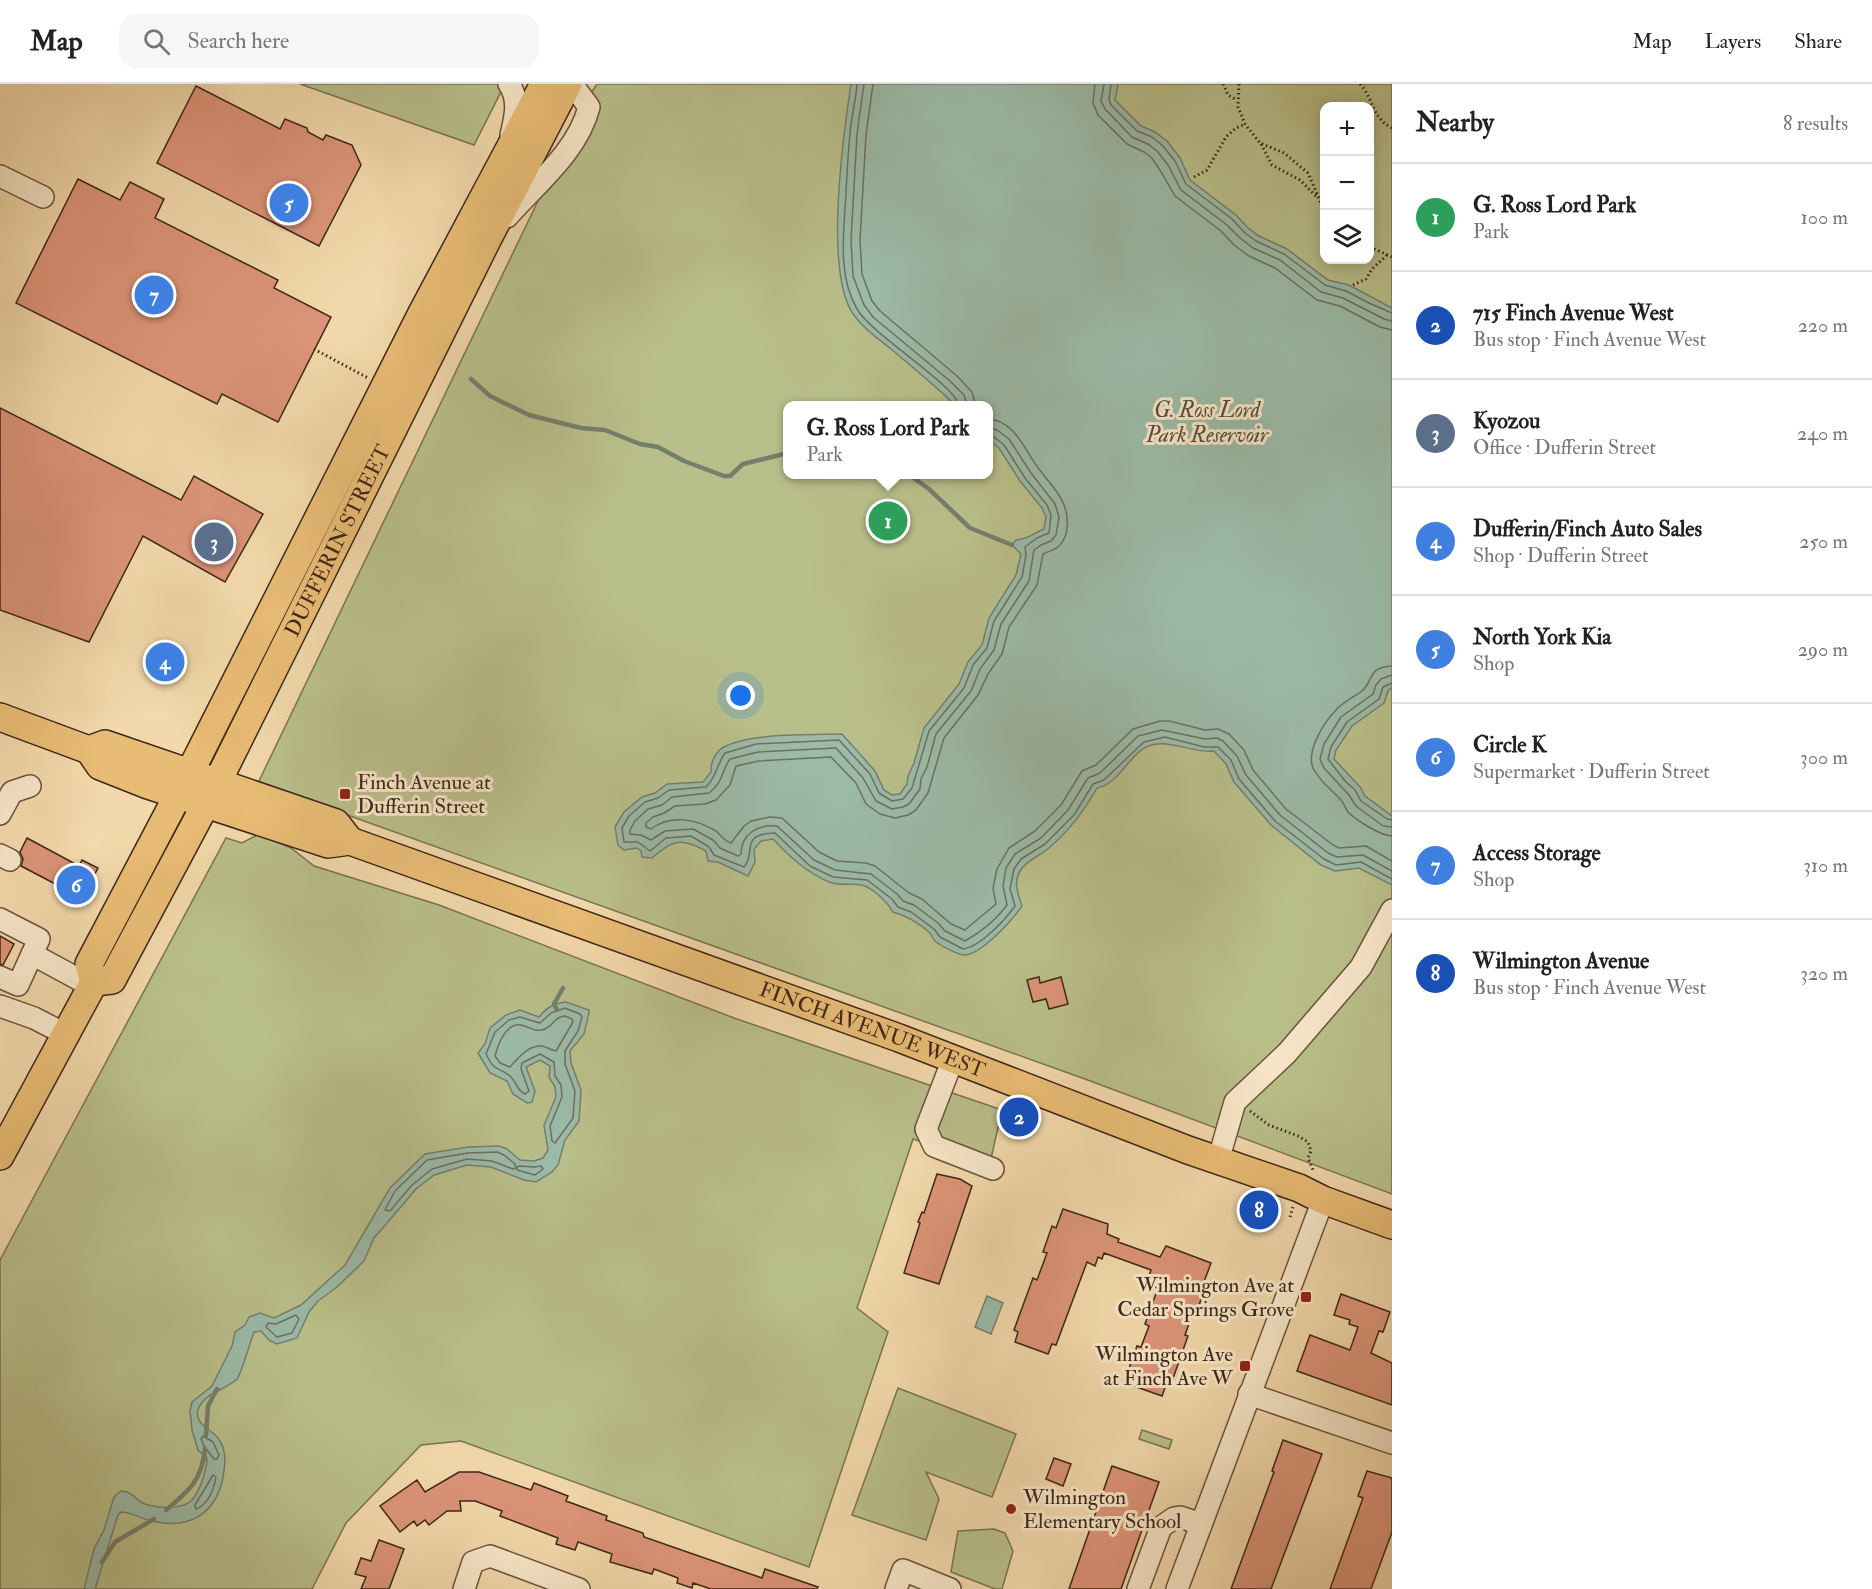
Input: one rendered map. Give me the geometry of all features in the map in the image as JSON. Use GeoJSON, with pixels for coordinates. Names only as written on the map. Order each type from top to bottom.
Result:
{"type":"FeatureCollection","features":[{"type":"Feature","properties":{"kind":"main road","name":"DUFFERIN STREET"},"geometry":{"type":"LineString","coordinates":[[0,1156],[92,984],[89,964],[184,785],[417,323],[544,84]]}},
{"type":"Feature","properties":{"kind":"main road","name":"DUFFERIN STREET"},"geometry":{"type":"LineString","coordinates":[[92,984],[112,980],[211,793],[486,240],[570,84]]}},
{"type":"Feature","properties":{"kind":"main road","name":"FINCH AVENUE WEST"},"geometry":{"type":"LineString","coordinates":[[0,717],[89,750],[105,744],[184,785],[336,823],[350,841],[953,1059],[1218,1161],[1299,1188],[1323,1200],[1392,1226]]}},
{"type":"Feature","properties":{"kind":"street"},"geometry":{"type":"LineString","coordinates":[[509,84],[517,107],[509,148]]}},
{"type":"Feature","properties":{"kind":"street"},"geometry":{"type":"LineString","coordinates":[[0,176],[43,197]]}},
{"type":"Feature","properties":{"kind":"street"},"geometry":{"type":"LineString","coordinates":[[0,814],[12,792],[30,786]]}},
{"type":"Feature","properties":{"kind":"street"},"geometry":{"type":"LineString","coordinates":[[1218,1161],[1235,1102],[1287,1053],[1361,967],[1392,910]]}},
{"type":"Feature","properties":{"kind":"street"},"geometry":{"type":"LineString","coordinates":[[0,919],[39,939],[18,986],[0,977]]}},
{"type":"Feature","properties":{"kind":"street"},"geometry":{"type":"LineString","coordinates":[[32,954],[92,984]]}},
{"type":"Feature","properties":{"kind":"street"},"geometry":{"type":"LineString","coordinates":[[0,1006],[34,1018],[65,1034]]}},
{"type":"Feature","properties":{"kind":"street"},"geometry":{"type":"LineString","coordinates":[[953,1059],[926,1129],[934,1146],[993,1169]]}},
{"type":"Feature","properties":{"kind":"street"},"geometry":{"type":"LineString","coordinates":[[1177,1589],[1323,1200]]}},
{"type":"Feature","properties":{"kind":"street"},"geometry":{"type":"LineString","coordinates":[[1249,1394],[1392,1443]]}},
{"type":"Feature","properties":{"kind":"street"},"geometry":{"type":"LineString","coordinates":[[1138,1589],[1161,1527],[1174,1518],[1180,1517],[1201,1524]]}},
{"type":"Feature","properties":{"kind":"street"},"geometry":{"type":"LineString","coordinates":[[464,1589],[474,1562],[490,1556],[579,1589]]}},
{"type":"Feature","properties":{"kind":"street"},"geometry":{"type":"LineString","coordinates":[[896,1589],[903,1570],[950,1589]]}},
{"type":"Feature","properties":{"kind":"path"},"geometry":{"type":"LineString","coordinates":[[1222,84],[1228,95],[1238,100]]}},
{"type":"Feature","properties":{"kind":"path"},"geometry":{"type":"LineString","coordinates":[[1239,84],[1238,107],[1245,124],[1260,142],[1272,165],[1300,180],[1319,199]]}},
{"type":"Feature","properties":{"kind":"path"},"geometry":{"type":"LineString","coordinates":[[1360,84],[1366,90],[1370,104],[1382,123],[1392,128]]}},
{"type":"Feature","properties":{"kind":"path"},"geometry":{"type":"LineString","coordinates":[[1194,177],[1207,170],[1226,137],[1245,124]]}},
{"type":"Feature","properties":{"kind":"path"},"geometry":{"type":"LineString","coordinates":[[1260,142],[1284,153],[1308,172],[1319,199]]}},
{"type":"Feature","properties":{"kind":"path"},"geometry":{"type":"LineString","coordinates":[[1374,249],[1390,256]]}},
{"type":"Feature","properties":{"kind":"path"},"geometry":{"type":"LineString","coordinates":[[1353,285],[1366,279],[1372,268],[1390,256]]}},
{"type":"Feature","properties":{"kind":"path"},"geometry":{"type":"LineString","coordinates":[[315,349],[371,380]]}},
{"type":"Feature","properties":{"kind":"path"},"geometry":{"type":"LineString","coordinates":[[1235,1102],[1269,1125],[1308,1142],[1311,1151],[1308,1158],[1323,1200]]}},
{"type":"Feature","properties":{"kind":"green space"},"geometry":{"type":"Polygon","coordinates":[[[300,84],[505,84],[474,145],[300,84]]]}},
{"type":"Feature","properties":{"kind":"green space"},"geometry":{"type":"Polygon","coordinates":[[[597,84],[1392,84],[1392,1194],[1085,1079],[258,783],[587,99],[597,84]]]}},
{"type":"Feature","properties":{"kind":"green space"},"geometry":{"type":"Polygon","coordinates":[[[259,834],[291,848],[314,866],[439,905],[734,1018],[1002,1110],[990,1163],[913,1139],[857,1308],[888,1332],[809,1567],[461,1441],[421,1445],[346,1523],[312,1589],[0,1589],[0,1260],[226,838],[242,843],[259,834]]]}},
{"type":"Feature","properties":{"kind":"green space"},"geometry":{"type":"Polygon","coordinates":[[[898,1388],[1016,1434],[992,1497],[926,1472],[939,1499],[926,1540],[852,1515],[898,1388]]]}},
{"type":"Feature","properties":{"kind":"green space"},"geometry":{"type":"Polygon","coordinates":[[[1142,1430],[1172,1440],[1169,1449],[1139,1439],[1142,1430]]]}},
{"type":"Feature","properties":{"kind":"green space"},"geometry":{"type":"Polygon","coordinates":[[[994,1529],[1005,1533],[1013,1551],[1002,1589],[995,1589],[951,1572],[958,1531],[994,1529]]]}},
{"type":"Feature","properties":{"kind":"water","name":"G. Ross Lord Park Reservoir"},"geometry":{"type":"Polygon","coordinates":[[[851,84],[1118,84],[1115,100],[1141,126],[1167,141],[1180,158],[1190,180],[1236,215],[1248,228],[1259,236],[1287,249],[1328,280],[1349,285],[1392,308],[1392,687],[1384,703],[1352,726],[1336,750],[1334,759],[1360,787],[1365,796],[1392,816],[1392,885],[1359,868],[1335,871],[1321,865],[1271,825],[1234,782],[1226,764],[1214,751],[1163,744],[1155,744],[1140,751],[1117,776],[1097,788],[1082,812],[1064,834],[1023,867],[1018,875],[1017,884],[1022,906],[980,949],[965,955],[938,943],[922,926],[893,912],[888,904],[871,889],[858,884],[833,883],[813,874],[773,839],[761,841],[754,849],[755,862],[748,876],[718,862],[708,861],[706,851],[683,842],[665,847],[652,858],[642,857],[641,851],[637,848],[624,850],[618,845],[615,827],[624,812],[642,797],[655,793],[667,784],[703,782],[711,772],[713,761],[719,750],[751,739],[842,734],[875,771],[884,790],[892,795],[900,794],[907,784],[924,728],[959,684],[968,662],[982,645],[989,618],[1016,575],[1021,554],[1012,545],[1016,540],[1027,538],[1044,529],[1046,517],[1042,508],[1020,481],[999,448],[993,443],[993,401],[951,401],[861,324],[853,314],[844,294],[839,267],[838,202],[851,84]]]}},
{"type":"Feature","properties":{"kind":"water"},"geometry":{"type":"Polygon","coordinates":[[[566,1002],[589,1010],[589,1013],[584,1034],[570,1051],[571,1063],[581,1090],[579,1121],[565,1140],[558,1165],[552,1172],[536,1182],[524,1180],[491,1167],[467,1165],[434,1175],[416,1189],[374,1238],[364,1261],[337,1287],[318,1301],[309,1312],[297,1338],[277,1344],[270,1341],[261,1331],[254,1332],[237,1379],[210,1396],[198,1410],[198,1419],[218,1438],[224,1454],[222,1482],[212,1504],[196,1518],[176,1523],[152,1521],[121,1512],[118,1515],[95,1589],[84,1589],[94,1549],[104,1530],[114,1497],[121,1491],[129,1493],[145,1504],[162,1507],[181,1506],[194,1497],[206,1468],[207,1458],[198,1450],[192,1430],[190,1411],[192,1402],[212,1386],[232,1346],[235,1332],[245,1325],[249,1317],[260,1313],[274,1318],[301,1305],[345,1265],[390,1188],[425,1154],[468,1147],[499,1146],[507,1149],[520,1160],[534,1161],[543,1158],[548,1150],[544,1125],[556,1097],[555,1087],[549,1077],[550,1066],[540,1060],[526,1067],[535,1091],[532,1102],[527,1103],[513,1094],[507,1081],[490,1073],[478,1053],[485,1044],[490,1028],[506,1015],[520,1010],[539,1017],[551,1006],[566,1002]]]}},
{"type":"Feature","properties":{"kind":"water"},"geometry":{"type":"Polygon","coordinates":[[[987,1296],[1003,1303],[991,1334],[975,1327],[987,1296]]]}},
{"type":"Feature","properties":{"kind":"building"},"geometry":{"type":"Polygon","coordinates":[[[196,86],[280,129],[285,119],[307,128],[308,132],[323,140],[326,135],[352,145],[361,165],[319,246],[157,163],[196,86]]]}},
{"type":"Feature","properties":{"kind":"building"},"geometry":{"type":"Polygon","coordinates":[[[78,179],[120,200],[130,182],[164,199],[155,218],[278,280],[274,288],[331,317],[278,422],[222,394],[217,404],[16,303],[78,179]]]}},
{"type":"Feature","properties":{"kind":"building"},"geometry":{"type":"Polygon","coordinates":[[[0,408],[181,500],[194,476],[263,514],[225,582],[143,536],[89,642],[0,610],[0,408]]]}},
{"type":"Feature","properties":{"kind":"building"},"geometry":{"type":"Polygon","coordinates":[[[27,838],[79,866],[82,860],[98,868],[82,898],[21,866],[23,859],[20,852],[27,838]]]}},
{"type":"Feature","properties":{"kind":"building"},"geometry":{"type":"Polygon","coordinates":[[[0,936],[14,944],[3,965],[0,964],[0,936]]]}},
{"type":"Feature","properties":{"kind":"building"},"geometry":{"type":"Polygon","coordinates":[[[1039,977],[1040,983],[1061,977],[1068,1004],[1049,1009],[1046,999],[1033,1002],[1027,980],[1039,977]]]}},
{"type":"Feature","properties":{"kind":"building"},"geometry":{"type":"Polygon","coordinates":[[[937,1174],[960,1179],[972,1186],[939,1284],[904,1273],[920,1223],[918,1222],[922,1212],[924,1213],[937,1174]]]}},
{"type":"Feature","properties":{"kind":"building"},"geometry":{"type":"Polygon","coordinates":[[[1063,1209],[1108,1224],[1107,1234],[1119,1239],[1118,1242],[1160,1257],[1166,1246],[1211,1263],[1204,1282],[1207,1283],[1185,1335],[1188,1336],[1170,1387],[1166,1385],[1162,1396],[1128,1384],[1133,1373],[1128,1371],[1137,1346],[1141,1347],[1149,1326],[1145,1324],[1158,1288],[1150,1286],[1153,1277],[1149,1276],[1151,1270],[1104,1253],[1102,1259],[1098,1257],[1095,1266],[1087,1262],[1056,1345],[1052,1344],[1048,1354],[1015,1342],[1018,1332],[1014,1330],[1033,1278],[1037,1280],[1047,1253],[1043,1252],[1052,1226],[1056,1228],[1063,1209]]]}},
{"type":"Feature","properties":{"kind":"building"},"geometry":{"type":"Polygon","coordinates":[[[1341,1294],[1390,1312],[1383,1332],[1379,1331],[1371,1353],[1392,1363],[1392,1405],[1297,1371],[1310,1335],[1350,1350],[1358,1327],[1349,1324],[1350,1320],[1334,1315],[1341,1294]]]}},
{"type":"Feature","properties":{"kind":"building"},"geometry":{"type":"Polygon","coordinates":[[[1283,1440],[1322,1454],[1271,1589],[1231,1589],[1274,1472],[1272,1471],[1283,1440]]]}},
{"type":"Feature","properties":{"kind":"building"},"geometry":{"type":"Polygon","coordinates":[[[1054,1458],[1071,1464],[1063,1486],[1046,1479],[1054,1458]]]}},
{"type":"Feature","properties":{"kind":"building"},"geometry":{"type":"Polygon","coordinates":[[[1112,1466],[1159,1482],[1121,1589],[1069,1589],[1112,1466]]]}},
{"type":"Feature","properties":{"kind":"building"},"geometry":{"type":"Polygon","coordinates":[[[1367,1471],[1392,1478],[1392,1532],[1371,1589],[1330,1589],[1363,1498],[1358,1496],[1367,1471]]]}},
{"type":"Feature","properties":{"kind":"building"},"geometry":{"type":"Polygon","coordinates":[[[459,1472],[479,1472],[531,1490],[534,1483],[568,1496],[566,1501],[607,1516],[606,1520],[643,1533],[644,1537],[762,1578],[765,1569],[818,1587],[817,1589],[711,1589],[693,1583],[692,1588],[677,1583],[678,1578],[654,1569],[652,1574],[610,1562],[612,1554],[578,1542],[575,1550],[556,1544],[558,1538],[500,1516],[502,1511],[475,1501],[460,1501],[461,1511],[447,1511],[429,1525],[425,1520],[417,1526],[414,1521],[400,1532],[380,1506],[417,1480],[425,1492],[459,1472]]]}},
{"type":"Feature","properties":{"kind":"building"},"geometry":{"type":"Polygon","coordinates":[[[379,1540],[404,1549],[389,1589],[361,1589],[366,1577],[355,1574],[361,1558],[371,1561],[379,1540]]]}},
{"type":"Feature","properties":{"kind":"waterway"},"geometry":{"type":"LineString","coordinates":[[471,379],[490,396],[529,415],[581,428],[605,430],[640,444],[658,447],[684,461],[724,476],[730,476],[743,464],[783,454]]}},
{"type":"Feature","properties":{"kind":"waterway"},"geometry":{"type":"LineString","coordinates":[[915,479],[929,489],[970,528],[1012,545]]}},
{"type":"Feature","properties":{"kind":"waterway"},"geometry":{"type":"LineString","coordinates":[[557,1010],[554,1004],[563,988]]}},
{"type":"Feature","properties":{"kind":"waterway"},"geometry":{"type":"LineString","coordinates":[[206,1435],[208,1406],[217,1389]]}},
{"type":"Feature","properties":{"kind":"waterway"},"geometry":{"type":"LineString","coordinates":[[166,1510],[193,1484],[201,1469],[205,1449]]}},
{"type":"Feature","properties":{"kind":"waterway"},"geometry":{"type":"LineString","coordinates":[[102,1562],[115,1542],[154,1519]]}},
{"type":"Feature","properties":{"kind":"place","name":"North York Kia"},"geometry":{"type":"Point","coordinates":[289,203]}},
{"type":"Feature","properties":{"kind":"place","name":"Access Storage"},"geometry":{"type":"Point","coordinates":[154,295]}},
{"type":"Feature","properties":{"kind":"place","name":"G. Ross Lord Park"},"geometry":{"type":"Point","coordinates":[888,521]}},
{"type":"Feature","properties":{"kind":"place","name":"Kyozou"},"geometry":{"type":"Point","coordinates":[214,542]}},
{"type":"Feature","properties":{"kind":"place","name":"Dufferin/Finch Auto Sales"},"geometry":{"type":"Point","coordinates":[165,662]}},
{"type":"Feature","properties":{"kind":"place","name":"Finch Avenue at Dufferin Street"},"geometry":{"type":"Point","coordinates":[345,794]}},
{"type":"Feature","properties":{"kind":"place","name":"Circle K"},"geometry":{"type":"Point","coordinates":[76,885]}},
{"type":"Feature","properties":{"kind":"place","name":"715 Finch Avenue West"},"geometry":{"type":"Point","coordinates":[1019,1117]}},
{"type":"Feature","properties":{"kind":"place","name":"Wilmington Avenue"},"geometry":{"type":"Point","coordinates":[1259,1210]}},
{"type":"Feature","properties":{"kind":"place","name":"Wilmington Ave at Cedar Springs Grove"},"geometry":{"type":"Point","coordinates":[1306,1297]}},
{"type":"Feature","properties":{"kind":"place","name":"Wilmington Ave at Finch Ave W"},"geometry":{"type":"Point","coordinates":[1245,1366]}},
{"type":"Feature","properties":{"kind":"place","name":"Wilmington Elementary School"},"geometry":{"type":"Point","coordinates":[1011,1509]}}]}
